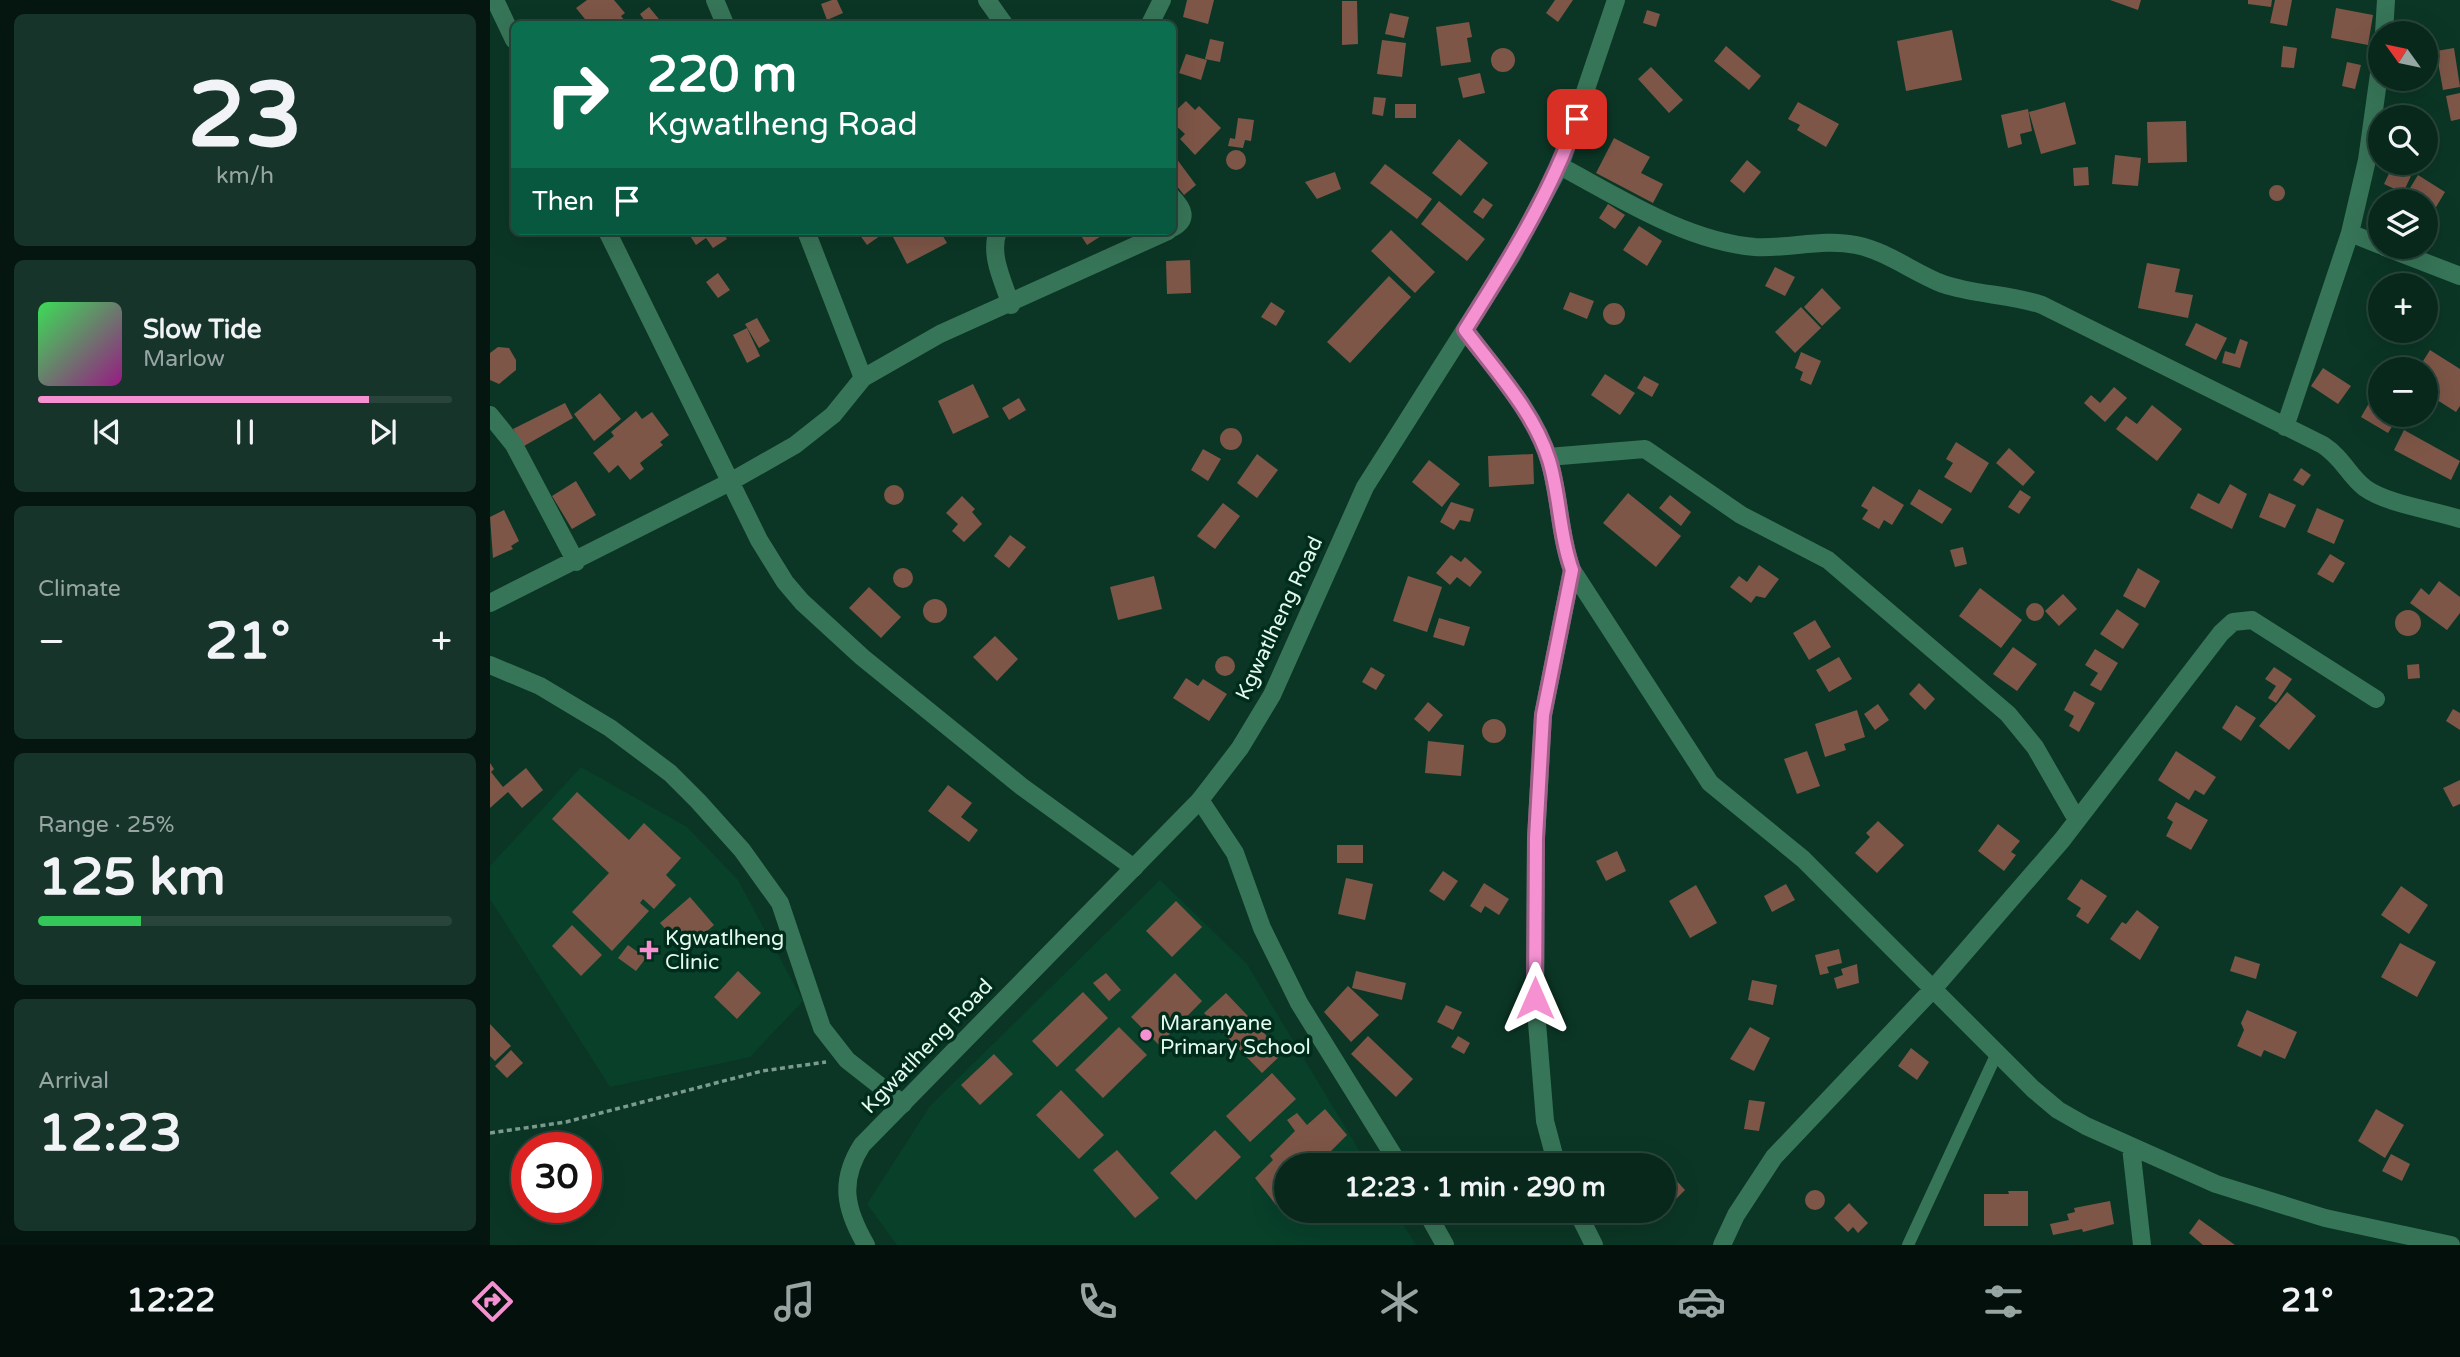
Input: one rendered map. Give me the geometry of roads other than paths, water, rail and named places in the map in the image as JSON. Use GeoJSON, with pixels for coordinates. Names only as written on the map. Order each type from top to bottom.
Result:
{"type":"FeatureCollection","features":[{"type":"Feature","properties":{"kind":"street"},"geometry":{"type":"LineString","coordinates":[[495,0],[511,34]]}},
{"type":"Feature","properties":{"kind":"street"},"geometry":{"type":"LineString","coordinates":[[715,0],[723,21]]}},
{"type":"Feature","properties":{"kind":"street"},"geometry":{"type":"LineString","coordinates":[[988,0],[1002,21]]}},
{"type":"Feature","properties":{"kind":"street"},"geometry":{"type":"LineString","coordinates":[[1152,21],[1162,0]]}},
{"type":"Feature","properties":{"kind":"street","name":"Kgwatlheng Road"},"geometry":{"type":"LineString","coordinates":[[866,1245],[846,1200],[847,1172],[862,1145],[1200,800],[1240,748],[1272,695],[1365,487],[1511,257],[1560,166],[1616,0]]}},
{"type":"Feature","properties":{"kind":"street"},"geometry":{"type":"LineString","coordinates":[[2385,21],[2386,0]]}},
{"type":"Feature","properties":{"kind":"street"},"geometry":{"type":"LineString","coordinates":[[2285,427],[2350,233],[2367,160],[2377,91]]}},
{"type":"Feature","properties":{"kind":"street"},"geometry":{"type":"LineString","coordinates":[[1560,166],[1689,231],[1725,243],[1758,247],[1843,242],[1860,245],[1945,285],[2013,296],[2042,305],[2335,453],[2357,480],[2379,495],[2460,519]]}},
{"type":"Feature","properties":{"kind":"street"},"geometry":{"type":"LineString","coordinates":[[1176,201],[1182,206],[1184,216],[1176,226]]}},
{"type":"Feature","properties":{"kind":"street"},"geometry":{"type":"LineString","coordinates":[[2350,233],[2368,240]]}},
{"type":"Feature","properties":{"kind":"street"},"geometry":{"type":"LineString","coordinates":[[609,235],[759,540],[785,582],[821,621],[1021,786],[1134,868]]}},
{"type":"Feature","properties":{"kind":"street"},"geometry":{"type":"LineString","coordinates":[[808,235],[863,378]]}},
{"type":"Feature","properties":{"kind":"street"},"geometry":{"type":"LineString","coordinates":[[997,235],[994,242],[996,260],[1011,305]]}},
{"type":"Feature","properties":{"kind":"street"},"geometry":{"type":"LineString","coordinates":[[490,603],[576,562],[796,445],[833,415],[863,378],[940,334],[1011,305],[1160,235]]}},
{"type":"Feature","properties":{"kind":"street"},"geometry":{"type":"LineString","coordinates":[[2416,259],[2460,276]]}},
{"type":"Feature","properties":{"kind":"street"},"geometry":{"type":"LineString","coordinates":[[1465,330],[1520,404],[1548,457],[1565,550],[1572,570],[1710,783],[1803,859],[1997,1053],[2058,1110],[2131,1147],[2216,1184],[2325,1218],[2451,1245]]}},
{"type":"Feature","properties":{"kind":"street"},"geometry":{"type":"LineString","coordinates":[[490,415],[514,445],[576,562]]}},
{"type":"Feature","properties":{"kind":"street"},"geometry":{"type":"LineString","coordinates":[[1548,457],[1645,449],[1741,515],[1828,560],[2008,714],[2035,747],[2077,820]]}},
{"type":"Feature","properties":{"kind":"street"},"geometry":{"type":"LineString","coordinates":[[1554,1153],[1545,1121],[1535,998],[1536,838],[1543,715],[1572,570]]}},
{"type":"Feature","properties":{"kind":"street"},"geometry":{"type":"LineString","coordinates":[[1722,1245],[1736,1215],[1774,1157],[1933,989],[2077,820],[2221,633],[2233,622],[2252,620],[2376,699]]}},
{"type":"Feature","properties":{"kind":"street"},"geometry":{"type":"LineString","coordinates":[[490,665],[572,704],[635,744],[670,773],[742,849],[780,903],[822,1028],[847,1060],[903,1104]]}},
{"type":"Feature","properties":{"kind":"street"},"geometry":{"type":"LineString","coordinates":[[1200,800],[1235,853],[1262,928],[1299,1003],[1392,1153]]}},
{"type":"Feature","properties":{"kind":"street"},"geometry":{"type":"LineString","coordinates":[[2131,1147],[2141,1245]]}},
{"type":"Feature","properties":{"kind":"street"},"geometry":{"type":"LineString","coordinates":[[1433,1223],[1446,1245]]}},
{"type":"Feature","properties":{"kind":"street"},"geometry":{"type":"LineString","coordinates":[[1583,1223],[1594,1245]]}},
{"type":"Feature","properties":{"kind":"lane"},"geometry":{"type":"LineString","coordinates":[[1908,1245],[1997,1053]]}},
{"type":"Feature","properties":{"kind":"place","name":"Kgwatlheng Clinic"},"geometry":{"type":"Point","coordinates":[649,950]}},
{"type":"Feature","properties":{"kind":"place","name":"Maranyane Primary School"},"geometry":{"type":"Point","coordinates":[1146,1035]}}]}
